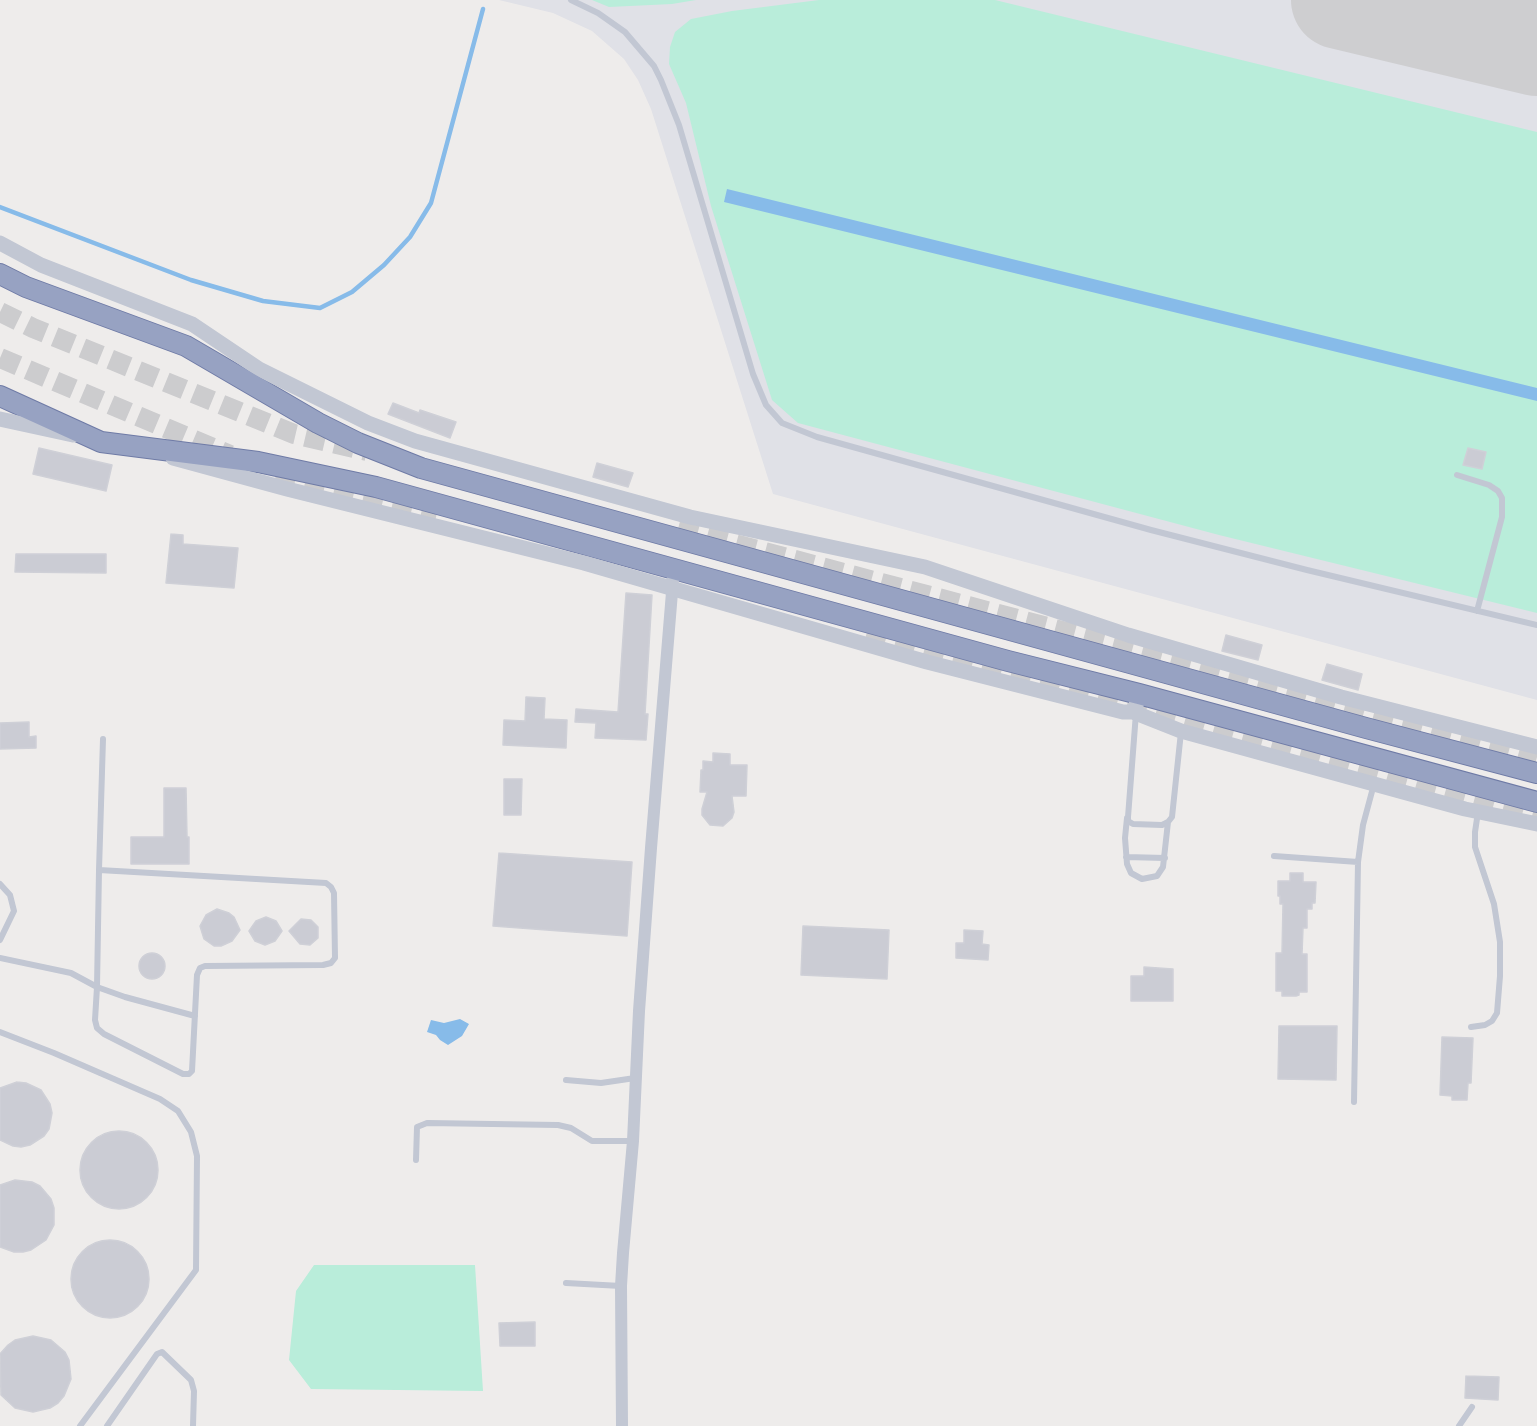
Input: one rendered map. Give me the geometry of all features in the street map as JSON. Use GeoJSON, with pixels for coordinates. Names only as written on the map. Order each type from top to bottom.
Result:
{"type":"FeatureCollection","features":[{"type":"Feature","properties":{"kind":"highway"},"geometry":{"type":"LineString","coordinates":[[0,274],[26,287],[186,346],[318,423],[392,458],[453,478],[556,504],[1366,728],[1537,773]]}},
{"type":"Feature","properties":{"kind":"highway"},"geometry":{"type":"LineString","coordinates":[[0,396],[101,441],[258,462],[376,487],[673,577],[1008,662],[1136,706],[1537,802]]}},
{"type":"Feature","properties":{"kind":"street"},"geometry":{"type":"LineString","coordinates":[[0,243],[41,265],[192,324],[259,369],[368,423],[415,441],[690,517],[925,567],[1128,635],[1341,697],[1537,747]]}},
{"type":"Feature","properties":{"kind":"street"},"geometry":{"type":"LineString","coordinates":[[0,419],[101,441]]}},
{"type":"Feature","properties":{"kind":"street"},"geometry":{"type":"LineString","coordinates":[[622,1426],[621,1286],[673,577]]}},
{"type":"Feature","properties":{"kind":"street"},"geometry":{"type":"LineString","coordinates":[[1136,706],[1181,731],[1478,812],[1537,825]]}},
{"type":"Feature","properties":{"kind":"lane"},"geometry":{"type":"LineString","coordinates":[[571,0],[605,17],[625,32],[654,66],[661,80],[679,125],[753,374],[766,405],[782,423],[817,437],[1151,530],[1537,625]]}},
{"type":"Feature","properties":{"kind":"lane"},"geometry":{"type":"LineString","coordinates":[[1457,475],[1489,485],[1498,491],[1502,498],[1502,517],[1477,611]]}},
{"type":"Feature","properties":{"kind":"lane"},"geometry":{"type":"LineString","coordinates":[[1136,706],[1126,857],[1131,873],[1142,879],[1157,876],[1165,858],[1168,822]]}},
{"type":"Feature","properties":{"kind":"lane"},"geometry":{"type":"LineString","coordinates":[[1128,817],[1128,821],[1138,825],[1162,825],[1172,817],[1181,731]]}},
{"type":"Feature","properties":{"kind":"lane"},"geometry":{"type":"LineString","coordinates":[[99,870],[326,883],[334,892],[335,958],[331,963],[323,965],[205,966],[200,968],[197,975],[192,1071],[189,1074],[183,1074],[104,1034],[97,1028],[94,1020],[97,987],[99,870],[103,739]]}},
{"type":"Feature","properties":{"kind":"lane"},"geometry":{"type":"LineString","coordinates":[[1354,1102],[1358,862],[1363,825],[1375,784]]}},
{"type":"Feature","properties":{"kind":"lane"},"geometry":{"type":"LineString","coordinates":[[1471,1027],[1485,1025],[1492,1021],[1497,1013],[1500,976],[1500,942],[1494,904],[1475,847],[1478,812]]}},
{"type":"Feature","properties":{"kind":"lane"},"geometry":{"type":"LineString","coordinates":[[1274,856],[1358,862]]}},
{"type":"Feature","properties":{"kind":"lane"},"geometry":{"type":"LineString","coordinates":[[1126,857],[1165,858]]}},
{"type":"Feature","properties":{"kind":"lane"},"geometry":{"type":"LineString","coordinates":[[0,884],[10,895],[14,911],[0,940]]}},
{"type":"Feature","properties":{"kind":"lane"},"geometry":{"type":"LineString","coordinates":[[0,958],[71,973],[97,987],[148,1005],[195,1016]]}},
{"type":"Feature","properties":{"kind":"lane"},"geometry":{"type":"LineString","coordinates":[[0,1032],[160,1099],[178,1111],[191,1132],[197,1156],[196,1270],[80,1426]]}},
{"type":"Feature","properties":{"kind":"lane"},"geometry":{"type":"LineString","coordinates":[[566,1080],[601,1083],[635,1078]]}},
{"type":"Feature","properties":{"kind":"lane"},"geometry":{"type":"LineString","coordinates":[[416,1160],[417,1127],[427,1123],[558,1125],[571,1128],[592,1141],[633,1141]]}},
{"type":"Feature","properties":{"kind":"lane"},"geometry":{"type":"LineString","coordinates":[[566,1283],[621,1286]]}},
{"type":"Feature","properties":{"kind":"lane"},"geometry":{"type":"LineString","coordinates":[[107,1426],[158,1354],[162,1352],[191,1380],[194,1391],[193,1426]]}},
{"type":"Feature","properties":{"kind":"lane"},"geometry":{"type":"LineString","coordinates":[[1459,1426],[1472,1407]]}},
{"type":"Feature","properties":{"kind":"shaded area"},"geometry":{"type":"Polygon","coordinates":[[[499,0],[1537,0],[1537,700],[773,494],[651,109],[638,80],[624,59],[592,31],[553,13],[499,0]]]}},
{"type":"Feature","properties":{"kind":"green space"},"geometry":{"type":"Polygon","coordinates":[[[592,0],[696,0],[672,4],[609,7],[592,0]]]}},
{"type":"Feature","properties":{"kind":"green space"},"geometry":{"type":"Polygon","coordinates":[[[819,0],[995,0],[1537,132],[1537,613],[1219,535],[798,423],[772,400],[711,206],[686,103],[669,64],[670,47],[675,32],[691,19],[732,11],[819,0]]]}},
{"type":"Feature","properties":{"kind":"green space"},"geometry":{"type":"Polygon","coordinates":[[[314,1265],[475,1265],[483,1391],[311,1389],[289,1360],[296,1291],[314,1265]]]}},
{"type":"Feature","properties":{"kind":"water"},"geometry":{"type":"Polygon","coordinates":[[[727,189],[1537,388],[1537,401],[724,202],[727,189]]]}},
{"type":"Feature","properties":{"kind":"water"},"geometry":{"type":"Polygon","coordinates":[[[460,1019],[469,1024],[462,1036],[448,1045],[436,1035],[427,1032],[431,1020],[444,1023],[460,1019]]]}},
{"type":"Feature","properties":{"kind":"building"},"geometry":{"type":"Polygon","coordinates":[[[393,403],[419,413],[420,410],[456,422],[450,438],[388,414],[393,403]]]}},
{"type":"Feature","properties":{"kind":"building"},"geometry":{"type":"Polygon","coordinates":[[[39,448],[112,465],[106,491],[33,474],[39,448]]]}},
{"type":"Feature","properties":{"kind":"building"},"geometry":{"type":"Polygon","coordinates":[[[1468,448],[1486,452],[1482,469],[1463,465],[1468,448]]]}},
{"type":"Feature","properties":{"kind":"building"},"geometry":{"type":"Polygon","coordinates":[[[597,463],[633,473],[628,487],[593,477],[597,463]]]}},
{"type":"Feature","properties":{"kind":"building"},"geometry":{"type":"Polygon","coordinates":[[[171,534],[183,535],[183,544],[238,548],[234,588],[166,583],[171,534]]]}},
{"type":"Feature","properties":{"kind":"building"},"geometry":{"type":"Polygon","coordinates":[[[16,554],[106,554],[106,573],[15,572],[16,554]]]}},
{"type":"Feature","properties":{"kind":"building"},"geometry":{"type":"Polygon","coordinates":[[[626,593],[652,595],[645,714],[648,714],[646,740],[595,738],[596,723],[575,722],[576,709],[618,712],[626,593]]]}},
{"type":"Feature","properties":{"kind":"building"},"geometry":{"type":"Polygon","coordinates":[[[1226,635],[1262,645],[1258,660],[1222,651],[1226,635]]]}},
{"type":"Feature","properties":{"kind":"building"},"geometry":{"type":"Polygon","coordinates":[[[1327,664],[1362,674],[1358,690],[1322,680],[1327,664]]]}},
{"type":"Feature","properties":{"kind":"building"},"geometry":{"type":"Polygon","coordinates":[[[526,697],[545,698],[544,719],[567,720],[566,748],[503,745],[504,720],[525,721],[526,697]]]}},
{"type":"Feature","properties":{"kind":"building"},"geometry":{"type":"Polygon","coordinates":[[[29,722],[29,737],[36,736],[36,748],[0,749],[0,723],[29,722]]]}},
{"type":"Feature","properties":{"kind":"building"},"geometry":{"type":"Polygon","coordinates":[[[713,753],[730,754],[730,765],[747,765],[746,796],[732,796],[734,812],[732,818],[723,826],[710,825],[702,815],[707,792],[700,792],[701,770],[703,770],[703,761],[713,762],[713,753]]]}},
{"type":"Feature","properties":{"kind":"building"},"geometry":{"type":"Polygon","coordinates":[[[504,779],[522,779],[521,815],[504,815],[504,779]]]}},
{"type":"Feature","properties":{"kind":"building"},"geometry":{"type":"Polygon","coordinates":[[[164,788],[186,788],[189,864],[131,864],[131,837],[164,837],[164,788]]]}},
{"type":"Feature","properties":{"kind":"building"},"geometry":{"type":"Polygon","coordinates":[[[499,853],[632,862],[627,936],[493,926],[499,853]]]}},
{"type":"Feature","properties":{"kind":"building"},"geometry":{"type":"Polygon","coordinates":[[[1290,873],[1303,873],[1303,882],[1316,882],[1315,903],[1312,903],[1312,909],[1307,909],[1307,928],[1303,928],[1302,954],[1307,954],[1307,992],[1299,992],[1296,996],[1282,996],[1282,991],[1276,991],[1276,953],[1282,953],[1283,904],[1280,904],[1280,896],[1278,896],[1278,881],[1290,881],[1290,873]]]}},
{"type":"Feature","properties":{"kind":"building"},"geometry":{"type":"Polygon","coordinates":[[[217,909],[234,917],[240,930],[232,941],[221,946],[214,946],[204,939],[200,926],[206,915],[217,909]]]}},
{"type":"Feature","properties":{"kind":"building"},"geometry":{"type":"Polygon","coordinates":[[[266,917],[276,921],[282,931],[275,941],[265,945],[255,941],[249,931],[256,921],[266,917]]]}},
{"type":"Feature","properties":{"kind":"building"},"geometry":{"type":"Polygon","coordinates":[[[301,919],[311,920],[318,927],[318,938],[310,945],[300,944],[289,931],[301,919]]]}},
{"type":"Feature","properties":{"kind":"building"},"geometry":{"type":"Polygon","coordinates":[[[803,926],[889,930],[887,979],[801,975],[803,926]]]}},
{"type":"Feature","properties":{"kind":"building"},"geometry":{"type":"Polygon","coordinates":[[[964,930],[983,931],[982,944],[989,945],[988,960],[956,958],[956,943],[964,943],[964,930]]]}},
{"type":"Feature","properties":{"kind":"building"},"geometry":{"type":"Polygon","coordinates":[[[152,953],[161,957],[165,966],[161,975],[152,979],[143,975],[139,966],[143,957],[152,953]]]}},
{"type":"Feature","properties":{"kind":"building"},"geometry":{"type":"Polygon","coordinates":[[[1144,967],[1173,969],[1173,1001],[1131,1001],[1131,976],[1144,976],[1144,967]]]}},
{"type":"Feature","properties":{"kind":"building"},"geometry":{"type":"Polygon","coordinates":[[[1279,1026],[1337,1026],[1336,1080],[1278,1079],[1279,1026]]]}},
{"type":"Feature","properties":{"kind":"building"},"geometry":{"type":"Polygon","coordinates":[[[1442,1037],[1473,1038],[1471,1083],[1468,1083],[1467,1100],[1452,1100],[1452,1096],[1440,1095],[1442,1037]]]}},
{"type":"Feature","properties":{"kind":"building"},"geometry":{"type":"Polygon","coordinates":[[[17,1082],[26,1083],[41,1090],[50,1104],[52,1113],[49,1129],[44,1136],[30,1145],[21,1147],[0,1140],[0,1088],[17,1082]]]}},
{"type":"Feature","properties":{"kind":"building"},"geometry":{"type":"Polygon","coordinates":[[[111,1131],[127,1131],[141,1137],[152,1148],[158,1162],[158,1178],[152,1192],[141,1203],[127,1209],[111,1209],[97,1203],[86,1192],[80,1178],[80,1162],[86,1148],[97,1137],[111,1131]]]}},
{"type":"Feature","properties":{"kind":"building"},"geometry":{"type":"Polygon","coordinates":[[[15,1180],[32,1182],[40,1186],[51,1199],[54,1208],[54,1225],[46,1240],[31,1250],[23,1252],[14,1252],[0,1247],[0,1185],[15,1180]]]}},
{"type":"Feature","properties":{"kind":"building"},"geometry":{"type":"Polygon","coordinates":[[[110,1240],[125,1243],[142,1257],[149,1279],[146,1294],[132,1311],[110,1318],[95,1315],[78,1301],[71,1279],[74,1264],[88,1247],[110,1240]]]}},
{"type":"Feature","properties":{"kind":"building"},"geometry":{"type":"Polygon","coordinates":[[[535,1322],[535,1346],[500,1346],[499,1323],[535,1322]]]}},
{"type":"Feature","properties":{"kind":"building"},"geometry":{"type":"Polygon","coordinates":[[[33,1336],[51,1340],[65,1352],[69,1360],[71,1379],[64,1396],[58,1403],[50,1408],[33,1412],[15,1408],[1,1395],[0,1354],[15,1340],[33,1336]]]}},
{"type":"Feature","properties":{"kind":"building"},"geometry":{"type":"Polygon","coordinates":[[[1466,1376],[1499,1377],[1498,1400],[1465,1398],[1466,1376]]]}},
{"type":"Feature","properties":{"kind":"waterway"},"geometry":{"type":"LineString","coordinates":[[0,207],[191,280],[263,301],[320,308],[352,292],[384,265],[410,237],[431,203],[483,9]]}},
{"type":"Feature","properties":{"kind":"taxiway"},"geometry":{"type":"LineString","coordinates":[[1418,0],[1461,30]]}},
{"type":"Feature","properties":{"kind":"runway"},"geometry":{"type":"LineString","coordinates":[[1340,0],[1537,47]]}},
{"type":"Feature","properties":{"kind":"tunnel"},"geometry":{"type":"LineString","coordinates":[[0,312],[33,328],[294,434],[367,451]]}},
{"type":"Feature","properties":{"kind":"tunnel"},"geometry":{"type":"LineString","coordinates":[[0,358],[230,455]]}},
{"type":"Feature","properties":{"kind":"tunnel"},"geometry":{"type":"LineString","coordinates":[[276,475],[437,513]]}},
{"type":"Feature","properties":{"kind":"tunnel"},"geometry":{"type":"LineString","coordinates":[[678,529],[1537,757]]}},
{"type":"Feature","properties":{"kind":"tunnel"},"geometry":{"type":"LineString","coordinates":[[867,632],[1537,817]]}}]}
